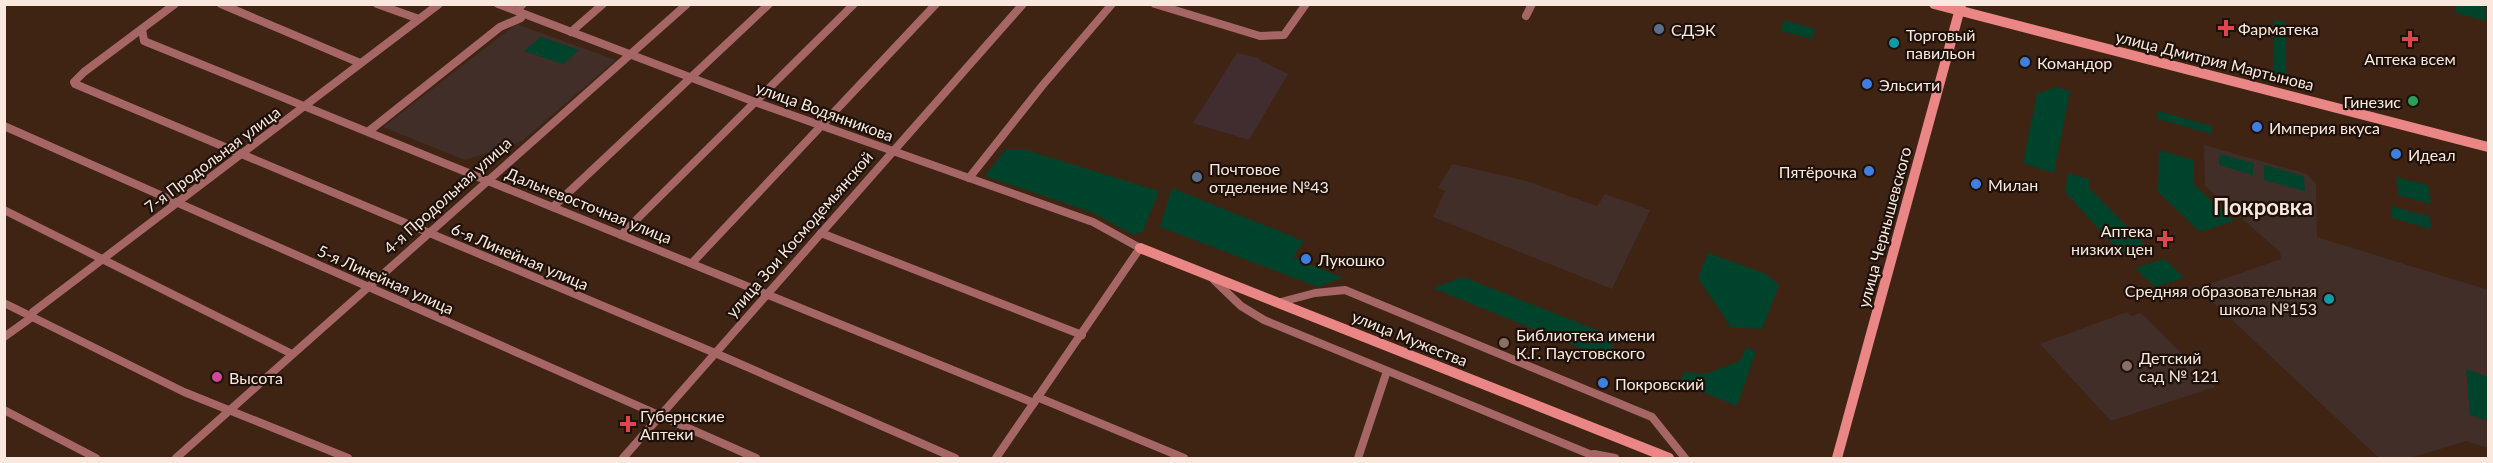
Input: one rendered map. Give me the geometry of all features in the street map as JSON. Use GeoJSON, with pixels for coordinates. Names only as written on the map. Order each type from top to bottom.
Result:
{"type":"FeatureCollection","features":[{"type":"Feature","properties":{"kind":"street"},"geometry":{"type":"LineString","coordinates":[[142,29],[175,4]]}},
{"type":"Feature","properties":{"kind":"street"},"geometry":{"type":"LineString","coordinates":[[221,4],[360,63]]}},
{"type":"Feature","properties":{"kind":"street"},"geometry":{"type":"LineString","coordinates":[[377,4],[419,20]]}},
{"type":"Feature","properties":{"kind":"street","name":"7-я Продольная улица"},"geometry":{"type":"LineString","coordinates":[[4,337],[32,317],[33,312],[439,4]]}},
{"type":"Feature","properties":{"kind":"street","name":"улица Водянникова"},"geometry":{"type":"LineString","coordinates":[[498,4],[755,102],[1093,222],[1140,248]]}},
{"type":"Feature","properties":{"kind":"street"},"geometry":{"type":"LineString","coordinates":[[369,131],[500,27],[521,18],[519,8],[523,4]]}},
{"type":"Feature","properties":{"kind":"street"},"geometry":{"type":"LineString","coordinates":[[571,32],[603,4]]}},
{"type":"Feature","properties":{"kind":"street","name":"4-я Продольная улица"},"geometry":{"type":"LineString","coordinates":[[176,459],[687,4]]}},
{"type":"Feature","properties":{"kind":"street"},"geometry":{"type":"LineString","coordinates":[[553,207],[769,4]]}},
{"type":"Feature","properties":{"kind":"street"},"geometry":{"type":"LineString","coordinates":[[621,235],[854,4]]}},
{"type":"Feature","properties":{"kind":"street"},"geometry":{"type":"LineString","coordinates":[[692,263],[936,4]]}},
{"type":"Feature","properties":{"kind":"street","name":"улица Зои Космодемьянской"},"geometry":{"type":"LineString","coordinates":[[623,459],[1023,4]]}},
{"type":"Feature","properties":{"kind":"street"},"geometry":{"type":"LineString","coordinates":[[969,178],[1042,86],[1112,4]]}},
{"type":"Feature","properties":{"kind":"street"},"geometry":{"type":"LineString","coordinates":[[1155,4],[1260,36],[1284,34],[1306,4]]}},
{"type":"Feature","properties":{"kind":"street"},"geometry":{"type":"LineString","coordinates":[[1526,16],[1532,4]]}},
{"type":"Feature","properties":{"kind":"street","name":"улица Дмитрия Мартынова"},"geometry":{"type":"LineString","coordinates":[[1934,4],[1960,8],[2488,147]]}},
{"type":"Feature","properties":{"kind":"street","name":"улица Чернышевского"},"geometry":{"type":"LineString","coordinates":[[1837,459],[1960,8]]}},
{"type":"Feature","properties":{"kind":"street","name":"6-я Линейная улица"},"geometry":{"type":"LineString","coordinates":[[142,29],[74,82],[78,86],[243,153],[715,353],[955,459]]}},
{"type":"Feature","properties":{"kind":"street","name":"Дальневосточная улица"},"geometry":{"type":"LineString","coordinates":[[142,29],[144,41],[303,107],[369,131],[692,263],[766,296],[1184,459]]}},
{"type":"Feature","properties":{"kind":"street","name":"5-я Линейная улица"},"geometry":{"type":"LineString","coordinates":[[4,126],[756,459]]}},
{"type":"Feature","properties":{"kind":"street"},"geometry":{"type":"LineString","coordinates":[[4,210],[292,354]]}},
{"type":"Feature","properties":{"kind":"street"},"geometry":{"type":"LineString","coordinates":[[821,233],[1082,335]]}},
{"type":"Feature","properties":{"kind":"street"},"geometry":{"type":"LineString","coordinates":[[996,459],[1140,248]]}},
{"type":"Feature","properties":{"kind":"street","name":"улица Мужества"},"geometry":{"type":"LineString","coordinates":[[1140,248],[1669,459]]}},
{"type":"Feature","properties":{"kind":"street"},"geometry":{"type":"LineString","coordinates":[[1213,279],[1241,306],[1264,320],[1599,459]]}},
{"type":"Feature","properties":{"kind":"street"},"geometry":{"type":"LineString","coordinates":[[1277,303],[1315,293],[1345,290],[1652,417],[1685,459]]}},
{"type":"Feature","properties":{"kind":"street"},"geometry":{"type":"LineString","coordinates":[[4,303],[184,392],[348,459]]}},
{"type":"Feature","properties":{"kind":"street"},"geometry":{"type":"LineString","coordinates":[[1358,459],[1387,371]]}},
{"type":"Feature","properties":{"kind":"street"},"geometry":{"type":"LineString","coordinates":[[4,410],[96,459]]}},
{"type":"Feature","properties":{"kind":"street"},"geometry":{"type":"LineString","coordinates":[[1587,453],[1615,459]]}},
{"type":"Feature","properties":{"kind":"shaded area"},"geometry":{"type":"Polygon","coordinates":[[[516,24],[616,60],[522,141],[465,160],[383,127],[516,24]]]}},
{"type":"Feature","properties":{"kind":"shaded area"},"geometry":{"type":"Polygon","coordinates":[[[1237,53],[1259,58],[1288,74],[1249,140],[1193,123],[1237,53]]]}},
{"type":"Feature","properties":{"kind":"shaded area"},"geometry":{"type":"Polygon","coordinates":[[[2204,145],[2307,174],[2316,184],[2317,237],[2488,290],[2488,448],[2466,441],[2410,458],[2379,458],[2198,288],[2281,259],[2280,252],[2205,186],[2204,145]]]}},
{"type":"Feature","properties":{"kind":"shaded area"},"geometry":{"type":"Polygon","coordinates":[[[1452,164],[1527,181],[1597,206],[1605,194],[1650,210],[1612,289],[1433,217],[1445,191],[1438,188],[1452,164]]]}},
{"type":"Feature","properties":{"kind":"shaded area","name":"Детский сад № 121"},"geometry":{"type":"Polygon","coordinates":[[[2127,312],[2131,316],[2141,313],[2215,387],[2111,421],[2040,344],[2127,312]]]}},
{"type":"Feature","properties":{"kind":"green space"},"geometry":{"type":"Polygon","coordinates":[[[2456,5],[2485,5],[2486,21],[2456,13],[2456,5]]]}},
{"type":"Feature","properties":{"kind":"green space"},"geometry":{"type":"Polygon","coordinates":[[[2274,19],[2286,23],[2286,76],[2273,72],[2274,19]]]}},
{"type":"Feature","properties":{"kind":"green space"},"geometry":{"type":"Polygon","coordinates":[[[1784,20],[1815,29],[1812,39],[1781,31],[1784,20]]]}},
{"type":"Feature","properties":{"kind":"green space"},"geometry":{"type":"Polygon","coordinates":[[[541,37],[579,50],[563,64],[524,51],[541,37]]]}},
{"type":"Feature","properties":{"kind":"green space"},"geometry":{"type":"Polygon","coordinates":[[[2056,87],[2070,91],[2054,173],[2023,163],[2037,94],[2056,87]]]}},
{"type":"Feature","properties":{"kind":"green space"},"geometry":{"type":"Polygon","coordinates":[[[2158,111],[2212,126],[2212,134],[2158,119],[2158,111]]]}},
{"type":"Feature","properties":{"kind":"green space"},"geometry":{"type":"Polygon","coordinates":[[[1006,149],[1023,149],[1159,191],[1143,231],[1134,235],[1091,212],[985,176],[1006,149]]]}},
{"type":"Feature","properties":{"kind":"green space"},"geometry":{"type":"Polygon","coordinates":[[[2159,150],[2193,160],[2194,185],[2234,221],[2200,232],[2158,192],[2159,150]]]}},
{"type":"Feature","properties":{"kind":"green space"},"geometry":{"type":"Polygon","coordinates":[[[2220,154],[2253,163],[2253,175],[2219,165],[2220,154]]]}},
{"type":"Feature","properties":{"kind":"green space"},"geometry":{"type":"Polygon","coordinates":[[[2264,165],[2304,176],[2305,191],[2264,180],[2264,165]]]}},
{"type":"Feature","properties":{"kind":"green space"},"geometry":{"type":"Polygon","coordinates":[[[2068,173],[2089,179],[2089,188],[2146,246],[2121,253],[2065,192],[2068,173]]]}},
{"type":"Feature","properties":{"kind":"green space"},"geometry":{"type":"Polygon","coordinates":[[[2396,177],[2428,185],[2431,204],[2398,195],[2396,177]]]}},
{"type":"Feature","properties":{"kind":"green space"},"geometry":{"type":"Polygon","coordinates":[[[1172,188],[1304,241],[1293,257],[1343,278],[1318,287],[1160,227],[1172,188]]]}},
{"type":"Feature","properties":{"kind":"green space"},"geometry":{"type":"Polygon","coordinates":[[[2391,206],[2430,217],[2431,229],[2392,218],[2391,206]]]}},
{"type":"Feature","properties":{"kind":"green space"},"geometry":{"type":"Polygon","coordinates":[[[1708,253],[1766,274],[1779,285],[1762,329],[1731,327],[1698,278],[1708,253]]]}},
{"type":"Feature","properties":{"kind":"green space"},"geometry":{"type":"Polygon","coordinates":[[[2164,259],[2184,278],[2155,287],[2135,268],[2164,259]]]}},
{"type":"Feature","properties":{"kind":"green space"},"geometry":{"type":"Polygon","coordinates":[[[1463,277],[1597,330],[1613,345],[1607,359],[1433,288],[1463,277]]]}},
{"type":"Feature","properties":{"kind":"green space"},"geometry":{"type":"Polygon","coordinates":[[[1746,348],[1756,351],[1737,406],[1680,383],[1684,372],[1706,374],[1740,361],[1746,348]]]}},
{"type":"Feature","properties":{"kind":"green space"},"geometry":{"type":"Polygon","coordinates":[[[2466,369],[2488,377],[2488,421],[2470,415],[2466,369]]]}},
{"type":"Feature","properties":{"kind":"place","name":"Фарматека"},"geometry":{"type":"Point","coordinates":[2226,28]}},
{"type":"Feature","properties":{"kind":"place","name":"СДЭК"},"geometry":{"type":"Point","coordinates":[1659,29]}},
{"type":"Feature","properties":{"kind":"place","name":"Аптека всем"},"geometry":{"type":"Point","coordinates":[2410,39]}},
{"type":"Feature","properties":{"kind":"place","name":"Торговый павильон"},"geometry":{"type":"Point","coordinates":[1894,43]}},
{"type":"Feature","properties":{"kind":"place","name":"Командор"},"geometry":{"type":"Point","coordinates":[2025,62]}},
{"type":"Feature","properties":{"kind":"place","name":"Эльсити"},"geometry":{"type":"Point","coordinates":[1867,84]}},
{"type":"Feature","properties":{"kind":"place","name":"Гинезис"},"geometry":{"type":"Point","coordinates":[2413,101]}},
{"type":"Feature","properties":{"kind":"place","name":"Империя вкуса"},"geometry":{"type":"Point","coordinates":[2257,127]}},
{"type":"Feature","properties":{"kind":"place","name":"Идеал"},"geometry":{"type":"Point","coordinates":[2396,154]}},
{"type":"Feature","properties":{"kind":"place","name":"Пятёрочка"},"geometry":{"type":"Point","coordinates":[1869,171]}},
{"type":"Feature","properties":{"kind":"place","name":"Почтовое отделение №43"},"geometry":{"type":"Point","coordinates":[1197,177]}},
{"type":"Feature","properties":{"kind":"place","name":"Милан"},"geometry":{"type":"Point","coordinates":[1976,184]}},
{"type":"Feature","properties":{"kind":"place","name":"Аптека низких цен"},"geometry":{"type":"Point","coordinates":[2165,239]}},
{"type":"Feature","properties":{"kind":"place","name":"Лукошко"},"geometry":{"type":"Point","coordinates":[1306,259]}},
{"type":"Feature","properties":{"kind":"place","name":"Средняя образовательная школа №153"},"geometry":{"type":"Point","coordinates":[2329,299]}},
{"type":"Feature","properties":{"kind":"place","name":"Библиотека имени К.Г. Паустовского"},"geometry":{"type":"Point","coordinates":[1504,343]}},
{"type":"Feature","properties":{"kind":"place","name":"Детский сад № 121"},"geometry":{"type":"Point","coordinates":[2127,366]}},
{"type":"Feature","properties":{"kind":"place","name":"Высота"},"geometry":{"type":"Point","coordinates":[217,377]}},
{"type":"Feature","properties":{"kind":"place","name":"Покровский"},"geometry":{"type":"Point","coordinates":[1603,383]}},
{"type":"Feature","properties":{"kind":"place","name":"Губернские Аптеки"},"geometry":{"type":"Point","coordinates":[628,424]}},
{"type":"Feature","properties":{"kind":"district","name":"Покровка"},"geometry":{"type":"Point","coordinates":[2263,206]}}]}
